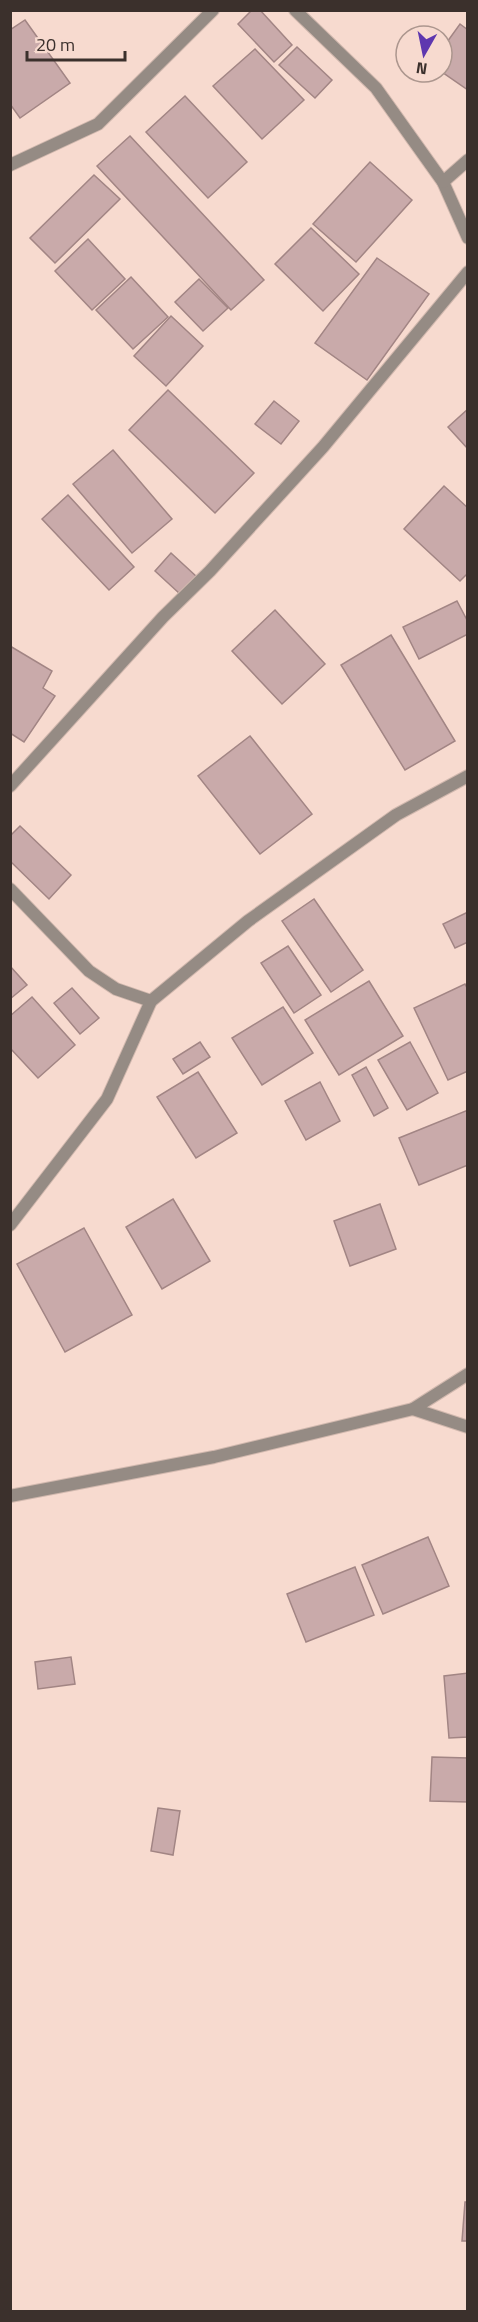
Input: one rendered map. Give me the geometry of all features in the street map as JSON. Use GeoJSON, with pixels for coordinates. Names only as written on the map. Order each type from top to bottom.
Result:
{"type":"FeatureCollection","features":[{"type":"Feature","properties":{"kind":"street"},"geometry":{"type":"LineString","coordinates":[[10,165],[98,124],[213,10]]}},
{"type":"Feature","properties":{"kind":"street"},"geometry":{"type":"LineString","coordinates":[[295,10],[376,88],[443,182],[468,238]]}},
{"type":"Feature","properties":{"kind":"street"},"geometry":{"type":"LineString","coordinates":[[443,182],[468,160]]}},
{"type":"Feature","properties":{"kind":"street"},"geometry":{"type":"LineString","coordinates":[[10,786],[163,617],[210,571],[323,447],[468,272]]}},
{"type":"Feature","properties":{"kind":"street"},"geometry":{"type":"LineString","coordinates":[[10,1225],[107,1099],[151,1001],[248,921],[387,822],[468,776]]}},
{"type":"Feature","properties":{"kind":"street"},"geometry":{"type":"LineString","coordinates":[[10,889],[89,972],[116,989],[151,1001]]}},
{"type":"Feature","properties":{"kind":"street"},"geometry":{"type":"LineString","coordinates":[[10,1496],[214,1456],[413,1409],[468,1374]]}},
{"type":"Feature","properties":{"kind":"street"},"geometry":{"type":"LineString","coordinates":[[413,1409],[468,1427]]}},
{"type":"Feature","properties":{"kind":"building"},"geometry":{"type":"Polygon","coordinates":[[[252,10],[260,10],[292,45],[274,62],[238,24],[252,10]]]}},
{"type":"Feature","properties":{"kind":"building"},"geometry":{"type":"Polygon","coordinates":[[[25,20],[70,83],[20,118],[10,104],[10,30],[25,20]]]}},
{"type":"Feature","properties":{"kind":"building"},"geometry":{"type":"Polygon","coordinates":[[[460,24],[468,30],[468,90],[454,80],[454,32],[460,24]]]}},
{"type":"Feature","properties":{"kind":"building"},"geometry":{"type":"Polygon","coordinates":[[[297,47],[332,80],[315,98],[279,65],[297,47]]]}},
{"type":"Feature","properties":{"kind":"building"},"geometry":{"type":"Polygon","coordinates":[[[255,49],[304,100],[262,139],[213,86],[255,49]]]}},
{"type":"Feature","properties":{"kind":"building"},"geometry":{"type":"Polygon","coordinates":[[[185,96],[247,162],[208,198],[146,132],[185,96]]]}},
{"type":"Feature","properties":{"kind":"building"},"geometry":{"type":"Polygon","coordinates":[[[130,136],[264,280],[231,310],[97,166],[130,136]]]}},
{"type":"Feature","properties":{"kind":"building"},"geometry":{"type":"Polygon","coordinates":[[[370,162],[412,200],[356,262],[313,224],[370,162]]]}},
{"type":"Feature","properties":{"kind":"building"},"geometry":{"type":"Polygon","coordinates":[[[94,175],[120,199],[55,263],[30,238],[94,175]]]}},
{"type":"Feature","properties":{"kind":"building"},"geometry":{"type":"Polygon","coordinates":[[[311,228],[359,274],[323,311],[275,264],[311,228]]]}},
{"type":"Feature","properties":{"kind":"building"},"geometry":{"type":"Polygon","coordinates":[[[88,239],[125,279],[92,310],[55,271],[88,239]]]}},
{"type":"Feature","properties":{"kind":"building"},"geometry":{"type":"Polygon","coordinates":[[[377,258],[429,294],[367,380],[315,343],[377,258]]]}},
{"type":"Feature","properties":{"kind":"building"},"geometry":{"type":"Polygon","coordinates":[[[131,277],[168,317],[133,349],[96,310],[131,277]]]}},
{"type":"Feature","properties":{"kind":"building"},"geometry":{"type":"Polygon","coordinates":[[[199,279],[228,308],[203,331],[175,302],[199,279]]]}},
{"type":"Feature","properties":{"kind":"building"},"geometry":{"type":"Polygon","coordinates":[[[171,316],[203,346],[166,386],[134,356],[171,316]]]}},
{"type":"Feature","properties":{"kind":"building"},"geometry":{"type":"Polygon","coordinates":[[[168,390],[254,473],[215,513],[129,430],[168,390]]]}},
{"type":"Feature","properties":{"kind":"building"},"geometry":{"type":"Polygon","coordinates":[[[274,401],[299,421],[281,444],[255,424],[274,401]]]}},
{"type":"Feature","properties":{"kind":"building"},"geometry":{"type":"Polygon","coordinates":[[[468,409],[468,449],[448,427],[468,409]]]}},
{"type":"Feature","properties":{"kind":"building"},"geometry":{"type":"Polygon","coordinates":[[[113,450],[172,519],[132,553],[73,484],[113,450]]]}},
{"type":"Feature","properties":{"kind":"building"},"geometry":{"type":"Polygon","coordinates":[[[444,486],[468,508],[468,573],[460,581],[404,529],[444,486]]]}},
{"type":"Feature","properties":{"kind":"building"},"geometry":{"type":"Polygon","coordinates":[[[68,495],[134,567],[109,590],[42,519],[68,495]]]}},
{"type":"Feature","properties":{"kind":"building"},"geometry":{"type":"Polygon","coordinates":[[[171,553],[197,577],[180,594],[155,571],[171,553]]]}},
{"type":"Feature","properties":{"kind":"building"},"geometry":{"type":"Polygon","coordinates":[[[457,601],[468,622],[468,634],[419,659],[403,627],[457,601]]]}},
{"type":"Feature","properties":{"kind":"building"},"geometry":{"type":"Polygon","coordinates":[[[275,610],[325,664],[282,704],[232,651],[275,610]]]}},
{"type":"Feature","properties":{"kind":"building"},"geometry":{"type":"Polygon","coordinates":[[[391,635],[455,741],[405,770],[341,665],[391,635]]]}},
{"type":"Feature","properties":{"kind":"building"},"geometry":{"type":"Polygon","coordinates":[[[10,646],[52,671],[43,688],[55,696],[24,742],[10,733],[10,646]]]}},
{"type":"Feature","properties":{"kind":"building"},"geometry":{"type":"Polygon","coordinates":[[[250,736],[312,814],[260,854],[198,776],[250,736]]]}},
{"type":"Feature","properties":{"kind":"building"},"geometry":{"type":"Polygon","coordinates":[[[20,826],[71,875],[49,899],[10,861],[10,836],[20,826]]]}},
{"type":"Feature","properties":{"kind":"building"},"geometry":{"type":"Polygon","coordinates":[[[314,899],[363,970],[331,992],[282,921],[314,899]]]}},
{"type":"Feature","properties":{"kind":"building"},"geometry":{"type":"Polygon","coordinates":[[[468,912],[468,942],[455,948],[443,924],[468,912]]]}},
{"type":"Feature","properties":{"kind":"building"},"geometry":{"type":"Polygon","coordinates":[[[288,946],[321,995],[294,1013],[261,963],[288,946]]]}},
{"type":"Feature","properties":{"kind":"building"},"geometry":{"type":"Polygon","coordinates":[[[10,966],[27,985],[10,999],[10,966]]]}},
{"type":"Feature","properties":{"kind":"building"},"geometry":{"type":"Polygon","coordinates":[[[369,981],[403,1036],[339,1075],[305,1020],[369,981]]]}},
{"type":"Feature","properties":{"kind":"building"},"geometry":{"type":"Polygon","coordinates":[[[465,984],[468,990],[468,1071],[448,1080],[414,1008],[465,984]]]}},
{"type":"Feature","properties":{"kind":"building"},"geometry":{"type":"Polygon","coordinates":[[[72,988],[99,1018],[80,1034],[54,1003],[72,988]]]}},
{"type":"Feature","properties":{"kind":"building"},"geometry":{"type":"Polygon","coordinates":[[[32,997],[75,1045],[38,1078],[10,1048],[10,1016],[32,997]]]}},
{"type":"Feature","properties":{"kind":"building"},"geometry":{"type":"Polygon","coordinates":[[[283,1007],[313,1053],[262,1085],[232,1038],[283,1007]]]}},
{"type":"Feature","properties":{"kind":"building"},"geometry":{"type":"Polygon","coordinates":[[[200,1042],[210,1057],[183,1074],[173,1059],[200,1042]]]}},
{"type":"Feature","properties":{"kind":"building"},"geometry":{"type":"Polygon","coordinates":[[[410,1042],[438,1093],[407,1110],[378,1060],[410,1042]]]}},
{"type":"Feature","properties":{"kind":"building"},"geometry":{"type":"Polygon","coordinates":[[[366,1067],[388,1108],[374,1116],[352,1075],[366,1067]]]}},
{"type":"Feature","properties":{"kind":"building"},"geometry":{"type":"Polygon","coordinates":[[[198,1072],[237,1133],[196,1158],[157,1097],[198,1072]]]}},
{"type":"Feature","properties":{"kind":"building"},"geometry":{"type":"Polygon","coordinates":[[[320,1082],[340,1121],[306,1140],[285,1101],[320,1082]]]}},
{"type":"Feature","properties":{"kind":"building"},"geometry":{"type":"Polygon","coordinates":[[[468,1110],[468,1165],[419,1185],[399,1138],[468,1110]]]}},
{"type":"Feature","properties":{"kind":"building"},"geometry":{"type":"Polygon","coordinates":[[[173,1199],[210,1261],[162,1289],[126,1227],[173,1199]]]}},
{"type":"Feature","properties":{"kind":"building"},"geometry":{"type":"Polygon","coordinates":[[[380,1204],[396,1249],[350,1266],[334,1221],[380,1204]]]}},
{"type":"Feature","properties":{"kind":"building"},"geometry":{"type":"Polygon","coordinates":[[[84,1228],[132,1315],[65,1352],[17,1264],[84,1228]]]}},
{"type":"Feature","properties":{"kind":"building"},"geometry":{"type":"Polygon","coordinates":[[[428,1537],[449,1586],[383,1614],[362,1565],[428,1537]]]}},
{"type":"Feature","properties":{"kind":"building"},"geometry":{"type":"Polygon","coordinates":[[[355,1567],[374,1615],[306,1642],[287,1594],[355,1567]]]}},
{"type":"Feature","properties":{"kind":"building"},"geometry":{"type":"Polygon","coordinates":[[[71,1657],[75,1684],[38,1689],[35,1662],[71,1657]]]}},
{"type":"Feature","properties":{"kind":"building"},"geometry":{"type":"Polygon","coordinates":[[[468,1673],[468,1737],[449,1738],[444,1676],[468,1673]]]}},
{"type":"Feature","properties":{"kind":"building"},"geometry":{"type":"Polygon","coordinates":[[[432,1757],[468,1758],[468,1802],[430,1801],[432,1757]]]}},
{"type":"Feature","properties":{"kind":"building"},"geometry":{"type":"Polygon","coordinates":[[[158,1808],[180,1811],[173,1855],[151,1851],[158,1808]]]}},
{"type":"Feature","properties":{"kind":"building"},"geometry":{"type":"Polygon","coordinates":[[[465,2202],[468,2202],[468,2241],[462,2241],[465,2202]]]}}]}
